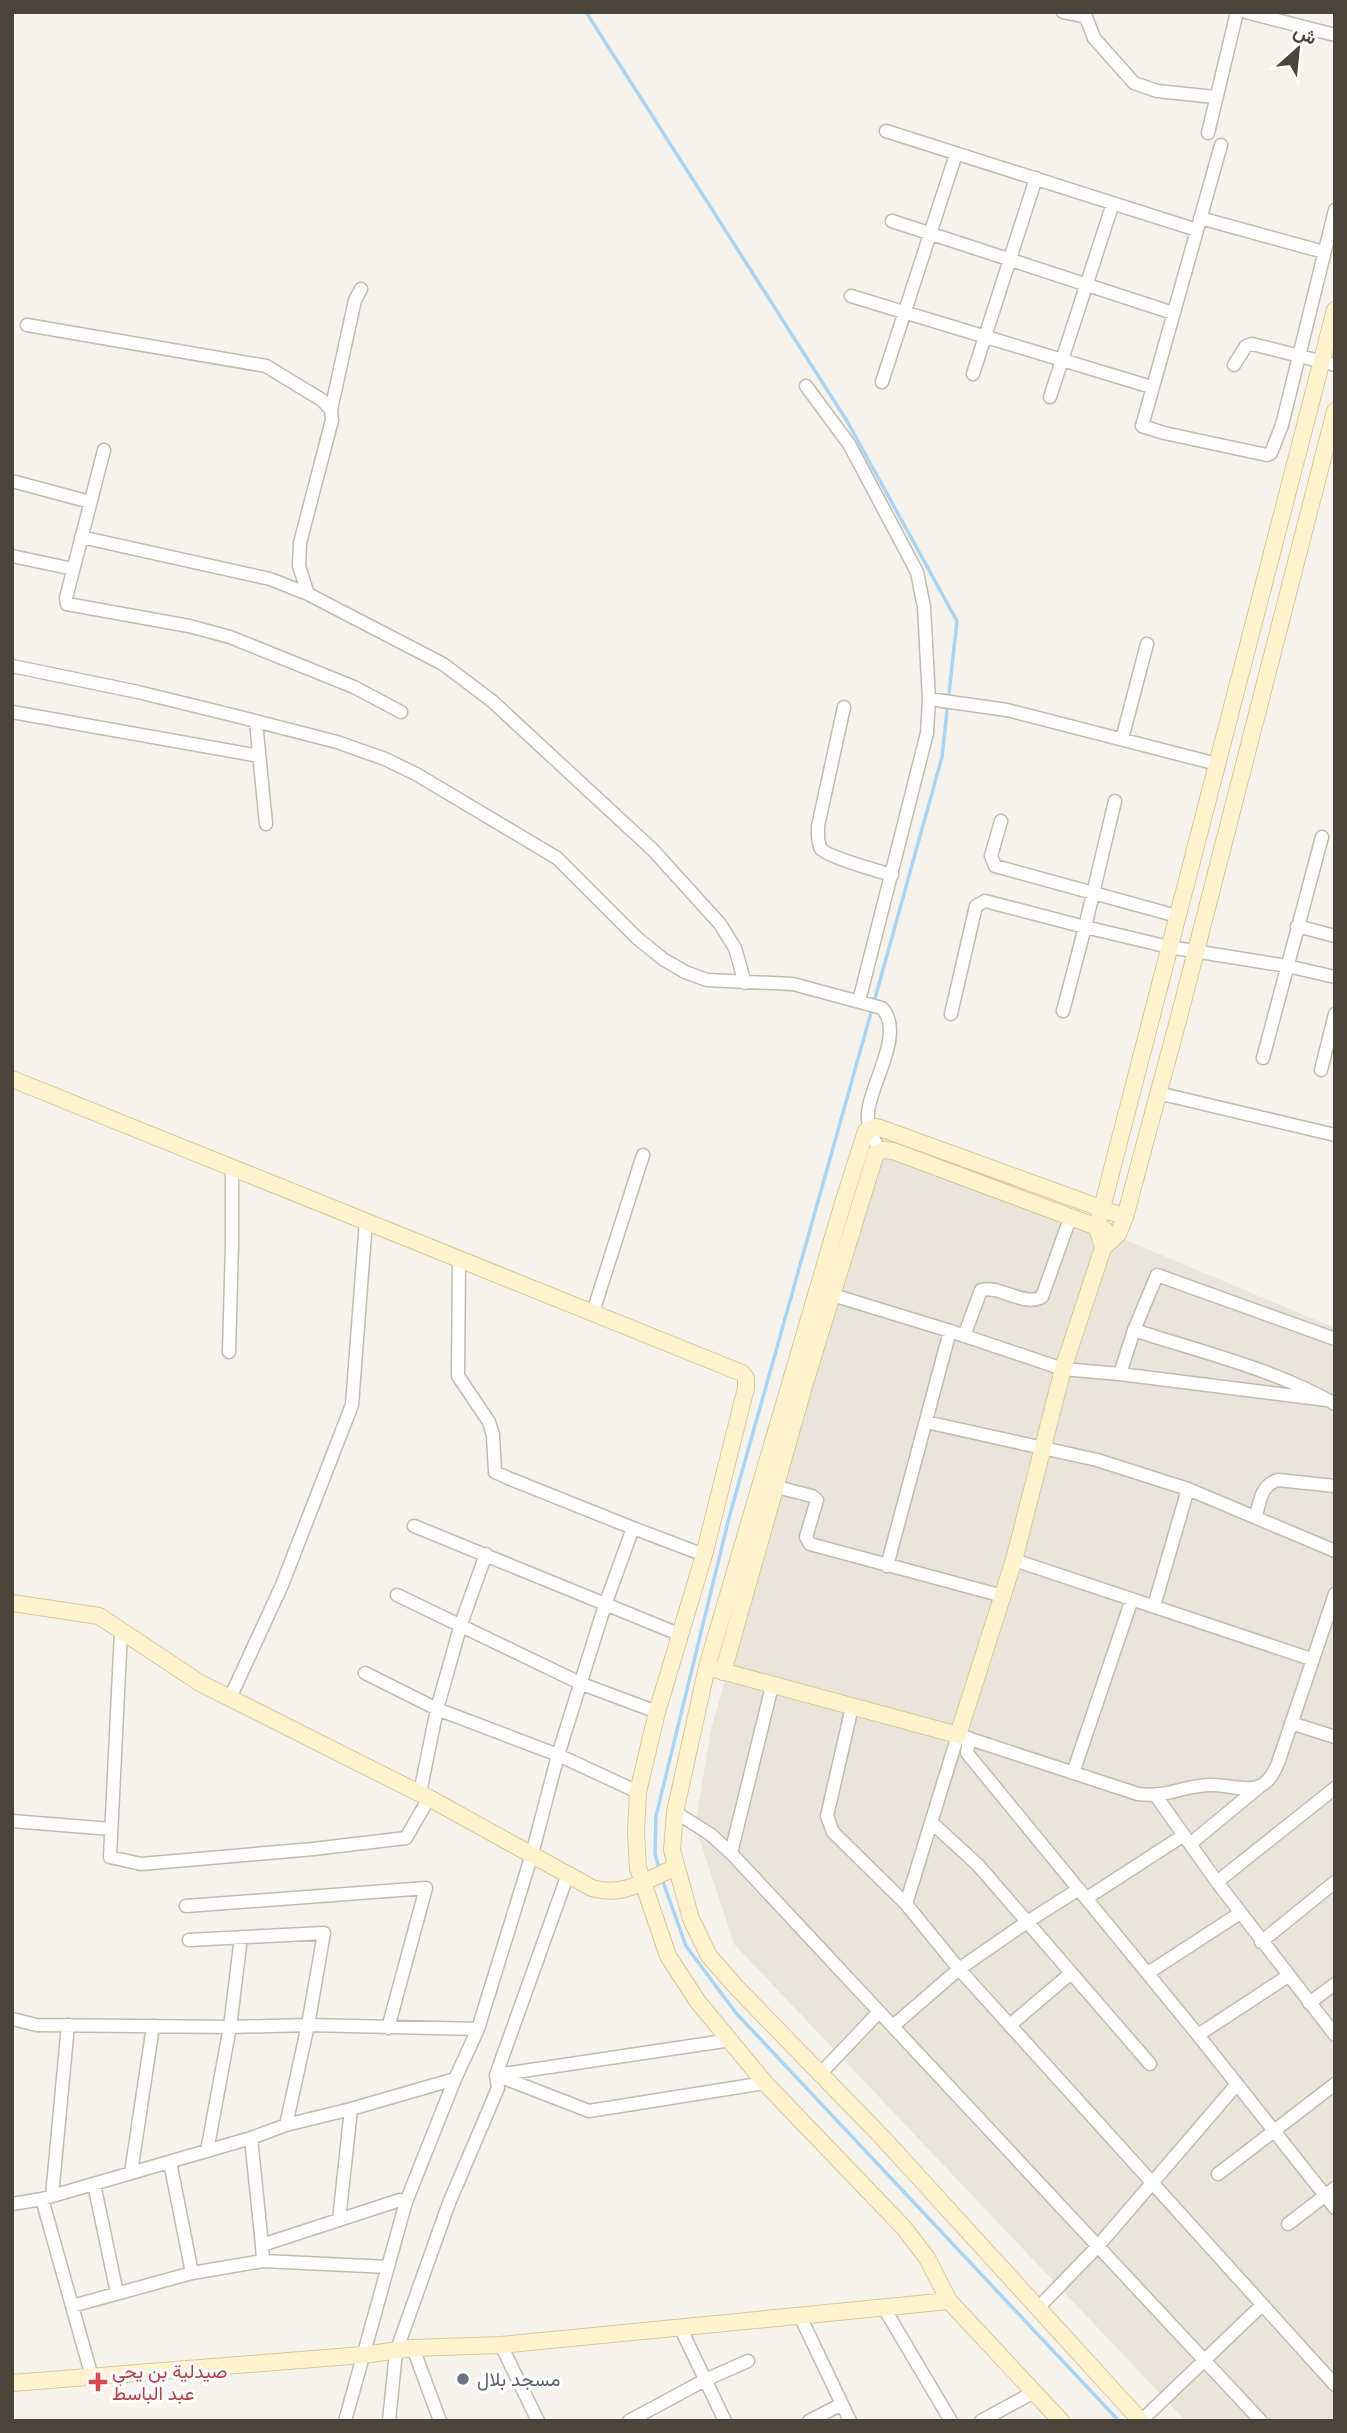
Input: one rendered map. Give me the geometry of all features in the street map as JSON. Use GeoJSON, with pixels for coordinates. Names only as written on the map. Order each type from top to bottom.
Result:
{"type":"FeatureCollection","features":[{"type":"Feature","properties":{"kind":"street"},"geometry":{"type":"LineString","coordinates":[[1063,12],[1087,15],[1094,38],[1134,83],[1157,92],[1215,97]]}},
{"type":"Feature","properties":{"kind":"street"},"geometry":{"type":"LineString","coordinates":[[1208,133],[1237,12]]}},
{"type":"Feature","properties":{"kind":"street"},"geometry":{"type":"LineString","coordinates":[[1246,12],[1335,35]]}},
{"type":"Feature","properties":{"kind":"street"},"geometry":{"type":"LineString","coordinates":[[886,131],[1113,203],[1324,252]]}},
{"type":"Feature","properties":{"kind":"street"},"geometry":{"type":"LineString","coordinates":[[1221,145],[1142,426],[1268,455],[1272,453],[1335,210]]}},
{"type":"Feature","properties":{"kind":"street"},"geometry":{"type":"LineString","coordinates":[[882,382],[956,154]]}},
{"type":"Feature","properties":{"kind":"street"},"geometry":{"type":"LineString","coordinates":[[972,374],[1036,178]]}},
{"type":"Feature","properties":{"kind":"street"},"geometry":{"type":"LineString","coordinates":[[1050,397],[1113,203]]}},
{"type":"Feature","properties":{"kind":"street"},"geometry":{"type":"LineString","coordinates":[[892,221],[1174,313]]}},
{"type":"Feature","properties":{"kind":"street"},"geometry":{"type":"LineString","coordinates":[[308,594],[299,566],[300,543],[332,420],[331,410],[355,300],[360,289]]}},
{"type":"Feature","properties":{"kind":"street"},"geometry":{"type":"LineString","coordinates":[[850,296],[1148,386]]}},
{"type":"Feature","properties":{"kind":"street"},"geometry":{"type":"LineString","coordinates":[[1103,1248],[1097,1227],[1245,655],[1328,363],[1334,318]]}},
{"type":"Feature","properties":{"kind":"street"},"geometry":{"type":"LineString","coordinates":[[27,325],[266,366],[322,400],[331,410]]}},
{"type":"Feature","properties":{"kind":"street"},"geometry":{"type":"LineString","coordinates":[[1234,365],[1246,346],[1252,344],[1328,363]]}},
{"type":"Feature","properties":{"kind":"street"},"geometry":{"type":"LineString","coordinates":[[806,386],[849,444],[917,572],[936,699],[892,875],[868,1004]]}},
{"type":"Feature","properties":{"kind":"street"},"geometry":{"type":"LineString","coordinates":[[906,1904],[931,1822],[964,1737],[1014,1560],[1063,1369],[1103,1248],[1118,1234],[1125,1217],[1335,411]]}},
{"type":"Feature","properties":{"kind":"street"},"geometry":{"type":"LineString","coordinates":[[104,450],[66,598],[67,604],[71,607],[189,626],[230,637],[354,687],[401,712]]}},
{"type":"Feature","properties":{"kind":"street"},"geometry":{"type":"LineString","coordinates":[[12,481],[90,502]]}},
{"type":"Feature","properties":{"kind":"street"},"geometry":{"type":"LineString","coordinates":[[81,537],[270,579],[308,594],[443,664],[492,701],[653,850],[712,914],[735,948],[745,983]]}},
{"type":"Feature","properties":{"kind":"street"},"geometry":{"type":"LineString","coordinates":[[12,556],[73,569]]}},
{"type":"Feature","properties":{"kind":"street"},"geometry":{"type":"LineString","coordinates":[[1122,739],[1147,644]]}},
{"type":"Feature","properties":{"kind":"street"},"geometry":{"type":"LineString","coordinates":[[1245,655],[1270,662]]}},
{"type":"Feature","properties":{"kind":"street"},"geometry":{"type":"LineString","coordinates":[[12,666],[138,692],[337,742],[385,759],[416,774],[557,858],[637,938],[663,959],[685,972],[706,980],[793,984],[868,1004],[887,1015],[888,1040],[868,1113],[869,1129],[880,1151]]}},
{"type":"Feature","properties":{"kind":"street"},"geometry":{"type":"LineString","coordinates":[[936,699],[1007,710],[1217,764]]}},
{"type":"Feature","properties":{"kind":"street"},"geometry":{"type":"LineString","coordinates":[[844,707],[818,826],[819,845],[822,850],[838,857],[892,875]]}},
{"type":"Feature","properties":{"kind":"street"},"geometry":{"type":"LineString","coordinates":[[12,712],[259,756]]}},
{"type":"Feature","properties":{"kind":"street"},"geometry":{"type":"LineString","coordinates":[[256,722],[266,824]]}},
{"type":"Feature","properties":{"kind":"street"},"geometry":{"type":"LineString","coordinates":[[1063,1011],[1115,802]]}},
{"type":"Feature","properties":{"kind":"street"},"geometry":{"type":"LineString","coordinates":[[1001,821],[991,856],[995,866],[1177,916]]}},
{"type":"Feature","properties":{"kind":"street"},"geometry":{"type":"LineString","coordinates":[[1263,1058],[1322,837]]}},
{"type":"Feature","properties":{"kind":"street"},"geometry":{"type":"LineString","coordinates":[[951,1014],[976,906],[985,901],[1168,947],[1287,966],[1335,977]]}},
{"type":"Feature","properties":{"kind":"street"},"geometry":{"type":"LineString","coordinates":[[1297,926],[1335,936]]}},
{"type":"Feature","properties":{"kind":"street"},"geometry":{"type":"LineString","coordinates":[[1321,1070],[1335,1014]]}},
{"type":"Feature","properties":{"kind":"street"},"geometry":{"type":"LineString","coordinates":[[12,1079],[729,1366],[746,1378],[704,1555],[657,1712],[638,1792],[638,1868],[668,1956],[698,2002],[765,2083],[904,2228],[927,2258],[949,2301],[1061,2421]]}},
{"type":"Feature","properties":{"kind":"street"},"geometry":{"type":"LineString","coordinates":[[1158,1093],[1335,1135]]}},
{"type":"Feature","properties":{"kind":"street"},"geometry":{"type":"LineString","coordinates":[[869,1129],[892,1132],[1125,1217]]}},
{"type":"Feature","properties":{"kind":"street"},"geometry":{"type":"LineString","coordinates":[[869,1129],[861,1143],[825,1292],[768,1485],[707,1667],[675,1812],[672,1850],[691,1919],[709,1956],[737,1988],[882,2137],[1141,2421],[1262,2305]]}},
{"type":"Feature","properties":{"kind":"street"},"geometry":{"type":"LineString","coordinates":[[825,1292],[873,1158],[880,1151],[894,1151],[1118,1234]]}},
{"type":"Feature","properties":{"kind":"street"},"geometry":{"type":"LineString","coordinates":[[593,1311],[643,1155]]}},
{"type":"Feature","properties":{"kind":"street"},"geometry":{"type":"LineString","coordinates":[[229,1352],[232,1167]]}},
{"type":"Feature","properties":{"kind":"street"},"geometry":{"type":"LineString","coordinates":[[964,1336],[981,1290],[989,1289],[1034,1300],[1042,1297],[1070,1218]]}},
{"type":"Feature","properties":{"kind":"street"},"geometry":{"type":"LineString","coordinates":[[230,1698],[282,1585],[352,1405],[366,1220]]}},
{"type":"Feature","properties":{"kind":"street"},"geometry":{"type":"LineString","coordinates":[[459,1258],[458,1376],[489,1422],[493,1434],[495,1472],[704,1555]]}},
{"type":"Feature","properties":{"kind":"street"},"geometry":{"type":"LineString","coordinates":[[1120,1374],[1134,1330],[1157,1275],[1335,1339]]}},
{"type":"Feature","properties":{"kind":"street"},"geometry":{"type":"LineString","coordinates":[[825,1292],[1063,1369],[1331,1402]]}},
{"type":"Feature","properties":{"kind":"street"},"geometry":{"type":"LineString","coordinates":[[1134,1330],[1292,1381],[1331,1402]]}},
{"type":"Feature","properties":{"kind":"street"},"geometry":{"type":"LineString","coordinates":[[887,1566],[950,1331]]}},
{"type":"Feature","properties":{"kind":"street"},"geometry":{"type":"LineString","coordinates":[[926,1422],[1097,1460],[1188,1489],[1335,1552]]}},
{"type":"Feature","properties":{"kind":"street"},"geometry":{"type":"LineString","coordinates":[[1256,1516],[1261,1495],[1270,1483],[1278,1480],[1335,1486]]}},
{"type":"Feature","properties":{"kind":"street"},"geometry":{"type":"LineString","coordinates":[[768,1485],[812,1496],[817,1500],[806,1536],[810,1544],[1003,1596]]}},
{"type":"Feature","properties":{"kind":"street"},"geometry":{"type":"LineString","coordinates":[[723,1672],[768,1485]]}},
{"type":"Feature","properties":{"kind":"street"},"geometry":{"type":"LineString","coordinates":[[1154,1605],[1188,1489]]}},
{"type":"Feature","properties":{"kind":"street"},"geometry":{"type":"LineString","coordinates":[[414,1526],[681,1635]]}},
{"type":"Feature","properties":{"kind":"street"},"geometry":{"type":"LineString","coordinates":[[345,2421],[406,2202],[478,2029],[532,1854],[558,1755],[605,1605],[633,1528]]}},
{"type":"Feature","properties":{"kind":"street"},"geometry":{"type":"LineString","coordinates":[[121,1631],[110,1857],[141,1864],[406,1838],[424,1796],[437,1709],[461,1624],[486,1554]]}},
{"type":"Feature","properties":{"kind":"street"},"geometry":{"type":"LineString","coordinates":[[1014,1560],[1311,1659]]}},
{"type":"Feature","properties":{"kind":"street"},"geometry":{"type":"LineString","coordinates":[[397,1595],[582,1684],[657,1712]]}},
{"type":"Feature","properties":{"kind":"street"},"geometry":{"type":"LineString","coordinates":[[1073,1773],[1132,1599]]}},
{"type":"Feature","properties":{"kind":"street"},"geometry":{"type":"LineString","coordinates":[[893,2026],[959,1969],[1027,1922],[1187,1840],[1274,1772],[1311,1659],[1334,1600]]}},
{"type":"Feature","properties":{"kind":"street"},"geometry":{"type":"LineString","coordinates":[[12,1603],[99,1616],[200,1684],[424,1796],[592,1888],[621,1891],[676,1867]]}},
{"type":"Feature","properties":{"kind":"street"},"geometry":{"type":"LineString","coordinates":[[707,1667],[964,1737],[1121,1790],[1156,1796],[1212,1784],[1241,1788],[1259,1786]]}},
{"type":"Feature","properties":{"kind":"street"},"geometry":{"type":"LineString","coordinates":[[365,1673],[437,1709],[558,1755],[638,1792]]}},
{"type":"Feature","properties":{"kind":"street"},"geometry":{"type":"LineString","coordinates":[[731,1853],[772,1686]]}},
{"type":"Feature","properties":{"kind":"street"},"geometry":{"type":"LineString","coordinates":[[852,1707],[829,1805],[828,1823],[833,1832],[906,1904],[959,1969],[1335,2385]]}},
{"type":"Feature","properties":{"kind":"street"},"geometry":{"type":"LineString","coordinates":[[1291,1723],[1335,1737]]}},
{"type":"Feature","properties":{"kind":"street"},"geometry":{"type":"LineString","coordinates":[[964,1737],[967,1753],[1273,2130],[1330,2192],[1335,2208]]}},
{"type":"Feature","properties":{"kind":"street"},"geometry":{"type":"LineString","coordinates":[[1217,1882],[1335,1788]]}},
{"type":"Feature","properties":{"kind":"street"},"geometry":{"type":"LineString","coordinates":[[1156,1796],[1261,1942],[1335,2035]]}},
{"type":"Feature","properties":{"kind":"street"},"geometry":{"type":"LineString","coordinates":[[675,1812],[693,1821],[731,1853],[1261,2421]]}},
{"type":"Feature","properties":{"kind":"street"},"geometry":{"type":"LineString","coordinates":[[12,1821],[111,1829]]}},
{"type":"Feature","properties":{"kind":"street"},"geometry":{"type":"LineString","coordinates":[[931,1822],[978,1866],[1150,2064]]}},
{"type":"Feature","properties":{"kind":"street"},"geometry":{"type":"LineString","coordinates":[[389,2421],[396,2352],[449,2203],[498,2088],[496,2075],[568,1874]]}},
{"type":"Feature","properties":{"kind":"street"},"geometry":{"type":"LineString","coordinates":[[1261,1942],[1335,1882]]}},
{"type":"Feature","properties":{"kind":"street"},"geometry":{"type":"LineString","coordinates":[[186,1906],[426,1888],[388,2028]]}},
{"type":"Feature","properties":{"kind":"street"},"geometry":{"type":"LineString","coordinates":[[1148,1973],[1240,1913]]}},
{"type":"Feature","properties":{"kind":"street"},"geometry":{"type":"LineString","coordinates":[[189,1940],[324,1933],[308,2025],[286,2125]]}},
{"type":"Feature","properties":{"kind":"street"},"geometry":{"type":"LineString","coordinates":[[207,2151],[230,2027],[241,1937]]}},
{"type":"Feature","properties":{"kind":"street"},"geometry":{"type":"LineString","coordinates":[[1010,2025],[1070,1974]]}},
{"type":"Feature","properties":{"kind":"street"},"geometry":{"type":"LineString","coordinates":[[1198,2035],[1288,1976]]}},
{"type":"Feature","properties":{"kind":"street"},"geometry":{"type":"LineString","coordinates":[[1309,2003],[1335,1984]]}},
{"type":"Feature","properties":{"kind":"street"},"geometry":{"type":"LineString","coordinates":[[820,2074],[879,2012]]}},
{"type":"Feature","properties":{"kind":"street"},"geometry":{"type":"LineString","coordinates":[[12,2019],[37,2025],[308,2025],[478,2029]]}},
{"type":"Feature","properties":{"kind":"street"},"geometry":{"type":"LineString","coordinates":[[68,2025],[47,2197],[72,2306],[92,2376]]}},
{"type":"Feature","properties":{"kind":"street"},"geometry":{"type":"LineString","coordinates":[[131,2173],[153,2026]]}},
{"type":"Feature","properties":{"kind":"street"},"geometry":{"type":"LineString","coordinates":[[496,2075],[731,2040]]}},
{"type":"Feature","properties":{"kind":"street"},"geometry":{"type":"LineString","coordinates":[[496,2075],[589,2112],[765,2083]]}},
{"type":"Feature","properties":{"kind":"street"},"geometry":{"type":"LineString","coordinates":[[12,2204],[94,2184],[251,2138],[286,2125],[455,2079]]}},
{"type":"Feature","properties":{"kind":"street"},"geometry":{"type":"LineString","coordinates":[[1038,2308],[1098,2246],[1237,2084]]}},
{"type":"Feature","properties":{"kind":"street"},"geometry":{"type":"LineString","coordinates":[[1218,2174],[1335,2084]]}},
{"type":"Feature","properties":{"kind":"street"},"geometry":{"type":"LineString","coordinates":[[339,2220],[351,2109]]}},
{"type":"Feature","properties":{"kind":"street"},"geometry":{"type":"LineString","coordinates":[[251,2138],[263,2261]]}},
{"type":"Feature","properties":{"kind":"street"},"geometry":{"type":"LineString","coordinates":[[170,2162],[192,2273]]}},
{"type":"Feature","properties":{"kind":"street"},"geometry":{"type":"LineString","coordinates":[[94,2184],[117,2293]]}},
{"type":"Feature","properties":{"kind":"street"},"geometry":{"type":"LineString","coordinates":[[1288,2224],[1330,2192]]}},
{"type":"Feature","properties":{"kind":"street"},"geometry":{"type":"LineString","coordinates":[[262,2245],[400,2200],[406,2202]]}},
{"type":"Feature","properties":{"kind":"street"},"geometry":{"type":"LineString","coordinates":[[72,2306],[192,2273],[263,2261],[388,2267]]}},
{"type":"Feature","properties":{"kind":"street"},"geometry":{"type":"LineString","coordinates":[[12,2383],[363,2355],[412,2348],[500,2345],[949,2301]]}},
{"type":"Feature","properties":{"kind":"street"},"geometry":{"type":"LineString","coordinates":[[884,2308],[951,2421]]}},
{"type":"Feature","properties":{"kind":"street"},"geometry":{"type":"LineString","coordinates":[[800,2316],[850,2421]]}},
{"type":"Feature","properties":{"kind":"street"},"geometry":{"type":"LineString","coordinates":[[680,2328],[724,2421]]}},
{"type":"Feature","properties":{"kind":"street"},"geometry":{"type":"LineString","coordinates":[[500,2345],[538,2421]]}},
{"type":"Feature","properties":{"kind":"street"},"geometry":{"type":"LineString","coordinates":[[412,2348],[440,2421]]}},
{"type":"Feature","properties":{"kind":"street"},"geometry":{"type":"LineString","coordinates":[[629,2421],[705,2380],[748,2361]]}},
{"type":"Feature","properties":{"kind":"street"},"geometry":{"type":"LineString","coordinates":[[981,2421],[1034,2392]]}},
{"type":"Feature","properties":{"kind":"street"},"geometry":{"type":"LineString","coordinates":[[809,2421],[842,2404]]}},
{"type":"Feature","properties":{"kind":"shaded area"},"geometry":{"type":"Polygon","coordinates":[[[874,1134],[1335,1328],[1335,2421],[1186,2421],[734,1944],[695,1826],[711,1730],[874,1134]]]}},
{"type":"Feature","properties":{"kind":"waterway"},"geometry":{"type":"LineString","coordinates":[[586,12],[847,421],[957,621],[942,757],[874,1002]]}},
{"type":"Feature","properties":{"kind":"waterway"},"geometry":{"type":"LineString","coordinates":[[659,1868],[655,1854],[656,1816],[729,1518],[872,1009]]}},
{"type":"Feature","properties":{"kind":"waterway"},"geometry":{"type":"LineString","coordinates":[[662,1879],[686,1946],[736,2013],[1119,2421]]}},
{"type":"Feature","properties":{"kind":"place","name":"مسجد بلال"},"geometry":{"type":"Point","coordinates":[463,2379]}},
{"type":"Feature","properties":{"kind":"place","name":"صيدلية بن يحي عبد الباسط"},"geometry":{"type":"Point","coordinates":[98,2382]}}]}
